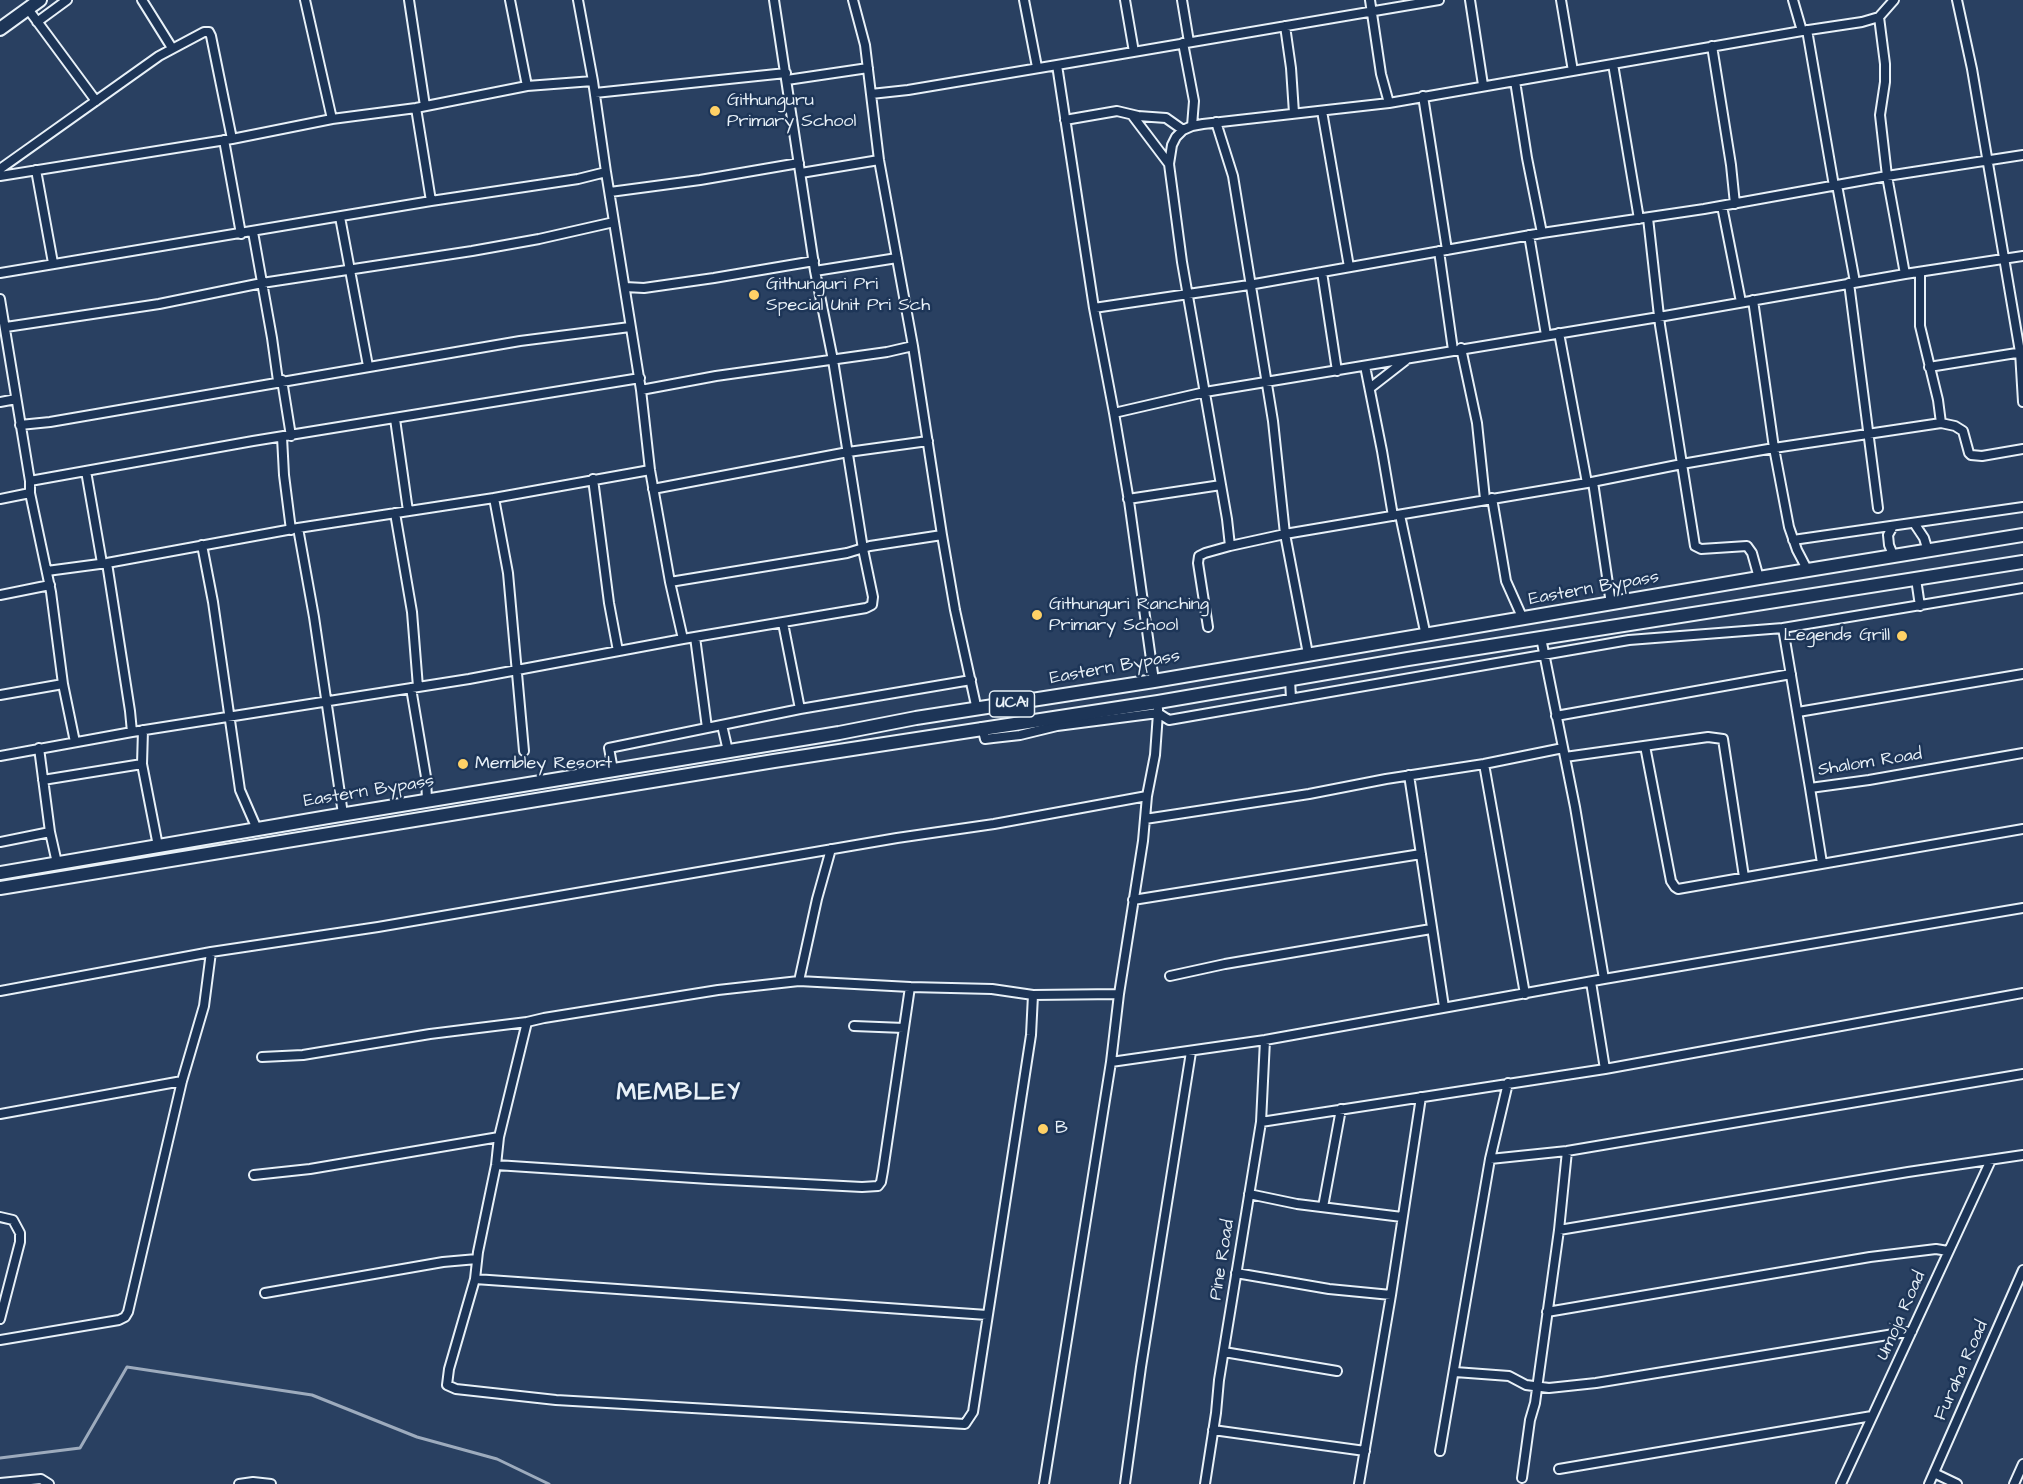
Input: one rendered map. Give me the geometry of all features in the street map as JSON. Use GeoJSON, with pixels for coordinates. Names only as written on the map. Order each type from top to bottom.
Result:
{"type":"FeatureCollection","features":[{"type":"Feature","properties":{"kind":"main road"},"geometry":{"type":"LineString","coordinates":[[0,28],[40,0]]}},
{"type":"Feature","properties":{"kind":"main road","name":"Eastern Bypass"},"geometry":{"type":"LineString","coordinates":[[0,873],[916,718],[1154,681],[2023,535]]}},
{"type":"Feature","properties":{"kind":"main road","name":"Eastern Bypass"},"geometry":{"type":"LineString","coordinates":[[0,888],[982,728],[1097,711],[1158,707],[1290,679],[2023,562]]}},
{"type":"Feature","properties":{"kind":"main road"},"geometry":{"type":"LineString","coordinates":[[1094,690],[1097,711]]}},
{"type":"Feature","properties":{"kind":"street"},"geometry":{"type":"LineString","coordinates":[[37,22],[67,0]]}},
{"type":"Feature","properties":{"kind":"street"},"geometry":{"type":"LineString","coordinates":[[142,0],[172,48]]}},
{"type":"Feature","properties":{"kind":"street"},"geometry":{"type":"LineString","coordinates":[[304,0],[332,119]]}},
{"type":"Feature","properties":{"kind":"street"},"geometry":{"type":"LineString","coordinates":[[409,0],[425,106]]}},
{"type":"Feature","properties":{"kind":"street"},"geometry":{"type":"LineString","coordinates":[[510,0],[527,86]]}},
{"type":"Feature","properties":{"kind":"street"},"geometry":{"type":"LineString","coordinates":[[578,0],[595,93],[641,390],[653,489],[683,639]]}},
{"type":"Feature","properties":{"kind":"street"},"geometry":{"type":"LineString","coordinates":[[0,756],[143,730],[415,688],[866,608],[872,605],[873,597],[863,549],[833,360],[815,271],[774,0]]}},
{"type":"Feature","properties":{"kind":"street"},"geometry":{"type":"LineString","coordinates":[[854,0],[865,45],[879,160],[913,346],[942,535],[955,610],[977,710]]}},
{"type":"Feature","properties":{"kind":"street"},"geometry":{"type":"LineString","coordinates":[[1024,0],[1037,67]]}},
{"type":"Feature","properties":{"kind":"street"},"geometry":{"type":"LineString","coordinates":[[1125,0],[1134,52]]}},
{"type":"Feature","properties":{"kind":"street"},"geometry":{"type":"LineString","coordinates":[[1182,0],[1194,101],[1192,126]]}},
{"type":"Feature","properties":{"kind":"street"},"geometry":{"type":"LineString","coordinates":[[1370,0],[1389,103]]}},
{"type":"Feature","properties":{"kind":"street"},"geometry":{"type":"LineString","coordinates":[[871,94],[908,90],[1438,0]]}},
{"type":"Feature","properties":{"kind":"street"},"geometry":{"type":"LineString","coordinates":[[1470,0],[1483,85]]}},
{"type":"Feature","properties":{"kind":"street"},"geometry":{"type":"LineString","coordinates":[[1561,0],[1574,71]]}},
{"type":"Feature","properties":{"kind":"street"},"geometry":{"type":"LineString","coordinates":[[1793,0],[1804,30],[1836,186],[1852,283],[1878,508]]}},
{"type":"Feature","properties":{"kind":"street"},"geometry":{"type":"LineString","coordinates":[[1230,546],[1168,164],[1172,145],[1183,130],[1216,122],[1389,103],[1804,30],[1862,22],[1879,17],[1894,0]]}},
{"type":"Feature","properties":{"kind":"street"},"geometry":{"type":"LineString","coordinates":[[1956,0],[1972,69],[2003,259],[2021,352],[2023,402]]}},
{"type":"Feature","properties":{"kind":"street"},"geometry":{"type":"LineString","coordinates":[[28,9],[96,101]]}},
{"type":"Feature","properties":{"kind":"street"},"geometry":{"type":"LineString","coordinates":[[1879,17],[1885,64],[1880,115],[1887,176],[1905,274]]}},
{"type":"Feature","properties":{"kind":"street"},"geometry":{"type":"LineString","coordinates":[[1285,26],[1294,113]]}},
{"type":"Feature","properties":{"kind":"street"},"geometry":{"type":"LineString","coordinates":[[0,169],[172,48],[204,32],[209,32],[212,36],[241,234]]}},
{"type":"Feature","properties":{"kind":"street"},"geometry":{"type":"LineString","coordinates":[[1712,46],[1735,204]]}},
{"type":"Feature","properties":{"kind":"street"},"geometry":{"type":"LineString","coordinates":[[1613,64],[1644,218],[1695,546],[1701,549],[1747,546],[1752,553],[1759,578]]}},
{"type":"Feature","properties":{"kind":"street"},"geometry":{"type":"LineString","coordinates":[[1058,65],[1094,308],[1128,499],[1154,681]]}},
{"type":"Feature","properties":{"kind":"street"},"geometry":{"type":"LineString","coordinates":[[595,93],[868,68]]}},
{"type":"Feature","properties":{"kind":"street"},"geometry":{"type":"LineString","coordinates":[[0,176],[228,139],[332,119],[416,108],[527,86],[593,81]]}},
{"type":"Feature","properties":{"kind":"street"},"geometry":{"type":"LineString","coordinates":[[1515,81],[1542,233]]}},
{"type":"Feature","properties":{"kind":"street"},"geometry":{"type":"LineString","coordinates":[[1423,96],[1457,349],[1477,423],[1489,499],[1506,581],[1523,619]]}},
{"type":"Feature","properties":{"kind":"street"},"geometry":{"type":"LineString","coordinates":[[416,108],[431,201]]}},
{"type":"Feature","properties":{"kind":"street"},"geometry":{"type":"LineString","coordinates":[[1065,120],[1106,111],[1166,118],[1183,130]]}},
{"type":"Feature","properties":{"kind":"street"},"geometry":{"type":"LineString","coordinates":[[1322,111],[1349,267]]}},
{"type":"Feature","properties":{"kind":"street"},"geometry":{"type":"LineString","coordinates":[[1131,114],[1168,164]]}},
{"type":"Feature","properties":{"kind":"street"},"geometry":{"type":"LineString","coordinates":[[1216,122],[1233,176],[1273,421],[1285,534],[1308,654]]}},
{"type":"Feature","properties":{"kind":"street"},"geometry":{"type":"LineString","coordinates":[[1094,308],[1249,285],[1528,235],[1735,204],[1887,176],[2023,155]]}},
{"type":"Feature","properties":{"kind":"street"},"geometry":{"type":"LineString","coordinates":[[801,173],[879,160]]}},
{"type":"Feature","properties":{"kind":"street"},"geometry":{"type":"LineString","coordinates":[[610,192],[799,163]]}},
{"type":"Feature","properties":{"kind":"street"},"geometry":{"type":"LineString","coordinates":[[36,170],[53,264]]}},
{"type":"Feature","properties":{"kind":"street"},"geometry":{"type":"LineString","coordinates":[[0,273],[546,184],[606,172]]}},
{"type":"Feature","properties":{"kind":"street"},"geometry":{"type":"LineString","coordinates":[[1722,206],[1741,302]]}},
{"type":"Feature","properties":{"kind":"street"},"geometry":{"type":"LineString","coordinates":[[340,217],[368,366]]}},
{"type":"Feature","properties":{"kind":"street"},"geometry":{"type":"LineString","coordinates":[[6,327],[159,304],[262,283],[483,249],[614,222]]}},
{"type":"Feature","properties":{"kind":"street"},"geometry":{"type":"LineString","coordinates":[[253,232],[291,436]]}},
{"type":"Feature","properties":{"kind":"street"},"geometry":{"type":"LineString","coordinates":[[1528,235],[1546,335]]}},
{"type":"Feature","properties":{"kind":"street"},"geometry":{"type":"LineString","coordinates":[[1114,413],[1205,392],[2023,256]]}},
{"type":"Feature","properties":{"kind":"street"},"geometry":{"type":"LineString","coordinates":[[815,271],[897,258]]}},
{"type":"Feature","properties":{"kind":"street"},"geometry":{"type":"LineString","coordinates":[[625,287],[644,288],[691,282],[814,261]]}},
{"type":"Feature","properties":{"kind":"street"},"geometry":{"type":"LineString","coordinates":[[1322,272],[1337,371]]}},
{"type":"Feature","properties":{"kind":"street"},"geometry":{"type":"LineString","coordinates":[[1920,272],[1920,326],[1938,400],[1941,423]]}},
{"type":"Feature","properties":{"kind":"street"},"geometry":{"type":"LineString","coordinates":[[0,299],[30,481],[30,493],[50,585],[63,684],[75,742]]}},
{"type":"Feature","properties":{"kind":"street"},"geometry":{"type":"LineString","coordinates":[[1753,300],[1774,448],[1793,540],[1808,571]]}},
{"type":"Feature","properties":{"kind":"street"},"geometry":{"type":"LineString","coordinates":[[20,425],[50,422],[520,341],[630,327]]}},
{"type":"Feature","properties":{"kind":"street"},"geometry":{"type":"LineString","coordinates":[[1559,333],[1590,482],[1611,604]]}},
{"type":"Feature","properties":{"kind":"street"},"geometry":{"type":"LineString","coordinates":[[641,390],[716,376],[913,346]]}},
{"type":"Feature","properties":{"kind":"street"},"geometry":{"type":"LineString","coordinates":[[1929,367],[2021,352]]}},
{"type":"Feature","properties":{"kind":"street"},"geometry":{"type":"LineString","coordinates":[[1370,388],[1408,358]]}},
{"type":"Feature","properties":{"kind":"street"},"geometry":{"type":"LineString","coordinates":[[1365,366],[1396,516],[1426,636]]}},
{"type":"Feature","properties":{"kind":"street"},"geometry":{"type":"LineString","coordinates":[[30,481],[639,378]]}},
{"type":"Feature","properties":{"kind":"street"},"geometry":{"type":"LineString","coordinates":[[0,402],[15,399]]}},
{"type":"Feature","properties":{"kind":"street"},"geometry":{"type":"LineString","coordinates":[[395,419],[408,511]]}},
{"type":"Feature","properties":{"kind":"street"},"geometry":{"type":"LineString","coordinates":[[1208,627],[1197,563],[1198,556],[1230,546],[1285,534],[1774,448],[1941,423],[1955,426],[1963,431],[1971,455],[1982,456],[2023,449]]}},
{"type":"Feature","properties":{"kind":"street"},"geometry":{"type":"LineString","coordinates":[[282,437],[284,475],[326,701],[343,814]]}},
{"type":"Feature","properties":{"kind":"street"},"geometry":{"type":"LineString","coordinates":[[653,489],[848,452],[928,441]]}},
{"type":"Feature","properties":{"kind":"street"},"geometry":{"type":"LineString","coordinates":[[47,571],[494,498],[650,470]]}},
{"type":"Feature","properties":{"kind":"street"},"geometry":{"type":"LineString","coordinates":[[86,471],[132,732]]}},
{"type":"Feature","properties":{"kind":"street"},"geometry":{"type":"LineString","coordinates":[[593,479],[609,603],[618,651]]}},
{"type":"Feature","properties":{"kind":"street"},"geometry":{"type":"LineString","coordinates":[[1128,499],[1221,485]]}},
{"type":"Feature","properties":{"kind":"street"},"geometry":{"type":"LineString","coordinates":[[0,499],[30,493]]}},
{"type":"Feature","properties":{"kind":"street"},"geometry":{"type":"LineString","coordinates":[[494,498],[508,573],[524,751]]}},
{"type":"Feature","properties":{"kind":"street"},"geometry":{"type":"LineString","coordinates":[[1793,540],[2023,507]]}},
{"type":"Feature","properties":{"kind":"street"},"geometry":{"type":"LineString","coordinates":[[395,513],[412,612],[415,688],[427,801]]}},
{"type":"Feature","properties":{"kind":"street"},"geometry":{"type":"LineString","coordinates":[[1914,523],[1924,538],[1928,551]]}},
{"type":"Feature","properties":{"kind":"street"},"geometry":{"type":"LineString","coordinates":[[1893,526],[1888,535],[1894,557]]}},
{"type":"Feature","properties":{"kind":"street"},"geometry":{"type":"LineString","coordinates":[[670,582],[942,535]]}},
{"type":"Feature","properties":{"kind":"street"},"geometry":{"type":"LineString","coordinates":[[202,545],[213,602],[240,790],[257,829]]}},
{"type":"Feature","properties":{"kind":"street"},"geometry":{"type":"LineString","coordinates":[[1916,579],[1920,606]]}},
{"type":"Feature","properties":{"kind":"street"},"geometry":{"type":"LineString","coordinates":[[0,595],[50,585]]}},
{"type":"Feature","properties":{"kind":"street"},"geometry":{"type":"LineString","coordinates":[[1158,707],[1169,720],[1629,640],[1784,628],[2023,588]]}},
{"type":"Feature","properties":{"kind":"street"},"geometry":{"type":"LineString","coordinates":[[783,623],[800,709]]}},
{"type":"Feature","properties":{"kind":"street","name":"Shalom Road"},"geometry":{"type":"LineString","coordinates":[[1784,628],[1810,788],[2023,753]]}},
{"type":"Feature","properties":{"kind":"street"},"geometry":{"type":"LineString","coordinates":[[695,637],[707,728]]}},
{"type":"Feature","properties":{"kind":"street"},"geometry":{"type":"LineString","coordinates":[[1541,638],[1565,757],[1604,979]]}},
{"type":"Feature","properties":{"kind":"street"},"geometry":{"type":"LineString","coordinates":[[1798,712],[2023,674]]}},
{"type":"Feature","properties":{"kind":"street"},"geometry":{"type":"LineString","coordinates":[[1556,716],[1791,675]]}},
{"type":"Feature","properties":{"kind":"street"},"geometry":{"type":"LineString","coordinates":[[1290,679],[1291,699]]}},
{"type":"Feature","properties":{"kind":"street"},"geometry":{"type":"LineString","coordinates":[[613,770],[609,748],[800,709],[971,680]]}},
{"type":"Feature","properties":{"kind":"street"},"geometry":{"type":"LineString","coordinates":[[0,695],[63,684]]}},
{"type":"Feature","properties":{"kind":"street"},"geometry":{"type":"LineString","coordinates":[[982,728],[985,739],[1020,735],[1158,707]]}},
{"type":"Feature","properties":{"kind":"street"},"geometry":{"type":"LineString","coordinates":[[1044,1484],[1111,1062],[1147,796],[1155,754],[1158,707]]}},
{"type":"Feature","properties":{"kind":"street"},"geometry":{"type":"LineString","coordinates":[[723,725],[728,751]]}},
{"type":"Feature","properties":{"kind":"street"},"geometry":{"type":"LineString","coordinates":[[143,730],[142,764],[158,846]]}},
{"type":"Feature","properties":{"kind":"street"},"geometry":{"type":"LineString","coordinates":[[1565,757],[1708,737],[1723,739],[1744,877]]}},
{"type":"Feature","properties":{"kind":"street"},"geometry":{"type":"LineString","coordinates":[[1645,746],[1672,885],[1678,889],[2023,830]]}},
{"type":"Feature","properties":{"kind":"street"},"geometry":{"type":"LineString","coordinates":[[39,748],[50,832],[57,863]]}},
{"type":"Feature","properties":{"kind":"street"},"geometry":{"type":"LineString","coordinates":[[1145,819],[1309,794],[1563,748]]}},
{"type":"Feature","properties":{"kind":"street"},"geometry":{"type":"LineString","coordinates":[[43,780],[142,764]]}},
{"type":"Feature","properties":{"kind":"street"},"geometry":{"type":"LineString","coordinates":[[1484,764],[1525,994]]}},
{"type":"Feature","properties":{"kind":"street"},"geometry":{"type":"LineString","coordinates":[[1409,775],[1444,1007]]}},
{"type":"Feature","properties":{"kind":"street"},"geometry":{"type":"LineString","coordinates":[[1810,788],[1822,863]]}},
{"type":"Feature","properties":{"kind":"street"},"geometry":{"type":"LineString","coordinates":[[0,991],[211,952],[378,927],[831,849],[994,824],[1147,796]]}},
{"type":"Feature","properties":{"kind":"street"},"geometry":{"type":"LineString","coordinates":[[0,842],[50,832]]}},
{"type":"Feature","properties":{"kind":"street"},"geometry":{"type":"LineString","coordinates":[[799,981],[817,899],[831,849]]}},
{"type":"Feature","properties":{"kind":"street"},"geometry":{"type":"LineString","coordinates":[[1133,900],[1420,854]]}},
{"type":"Feature","properties":{"kind":"street"},"geometry":{"type":"LineString","coordinates":[[1111,1062],[1265,1040],[1604,979],[2023,908]]}},
{"type":"Feature","properties":{"kind":"street"},"geometry":{"type":"LineString","coordinates":[[1170,976],[1212,966],[1431,929]]}},
{"type":"Feature","properties":{"kind":"street"},"geometry":{"type":"LineString","coordinates":[[0,1340],[119,1320],[126,1316],[137,1279],[182,1081],[204,1006],[211,952]]}},
{"type":"Feature","properties":{"kind":"street"},"geometry":{"type":"LineString","coordinates":[[262,1057],[303,1055],[527,1022],[718,990],[799,981],[992,989],[1033,995],[1119,994]]}},
{"type":"Feature","properties":{"kind":"street"},"geometry":{"type":"LineString","coordinates":[[1591,982],[1605,1069]]}},
{"type":"Feature","properties":{"kind":"street"},"geometry":{"type":"LineString","coordinates":[[496,1165],[709,1179],[862,1187],[878,1185],[883,1172],[910,987]]}},
{"type":"Feature","properties":{"kind":"street"},"geometry":{"type":"LineString","coordinates":[[1261,1122],[1605,1069],[2023,993]]}},
{"type":"Feature","properties":{"kind":"street"},"geometry":{"type":"LineString","coordinates":[[527,1022],[498,1137],[496,1165],[475,1279],[449,1369],[447,1385],[466,1391],[556,1400],[965,1424],[972,1412],[1030,1035],[1033,995]]}},
{"type":"Feature","properties":{"kind":"street"},"geometry":{"type":"LineString","coordinates":[[854,1026],[904,1028]]}},
{"type":"Feature","properties":{"kind":"street","name":"Pine Road"},"geometry":{"type":"LineString","coordinates":[[1205,1484],[1261,1122],[1265,1040]]}},
{"type":"Feature","properties":{"kind":"street"},"geometry":{"type":"LineString","coordinates":[[1125,1484],[1191,1052]]}},
{"type":"Feature","properties":{"kind":"street"},"geometry":{"type":"LineString","coordinates":[[1490,1159],[1567,1151],[2023,1074]]}},
{"type":"Feature","properties":{"kind":"street"},"geometry":{"type":"LineString","coordinates":[[0,1114],[182,1081]]}},
{"type":"Feature","properties":{"kind":"street"},"geometry":{"type":"LineString","coordinates":[[1440,1451],[1490,1159],[1508,1083]]}},
{"type":"Feature","properties":{"kind":"street"},"geometry":{"type":"LineString","coordinates":[[1359,1484],[1421,1097]]}},
{"type":"Feature","properties":{"kind":"street"},"geometry":{"type":"LineString","coordinates":[[1323,1207],[1341,1108]]}},
{"type":"Feature","properties":{"kind":"street"},"geometry":{"type":"LineString","coordinates":[[254,1175],[310,1169],[498,1137]]}},
{"type":"Feature","properties":{"kind":"street"},"geometry":{"type":"LineString","coordinates":[[1522,1478],[1559,1230],[1567,1151]]}},
{"type":"Feature","properties":{"kind":"street"},"geometry":{"type":"LineString","coordinates":[[1559,1230],[2023,1155]]}},
{"type":"Feature","properties":{"kind":"street","name":"Umoja Road"},"geometry":{"type":"LineString","coordinates":[[1841,1484],[1991,1160]]}},
{"type":"Feature","properties":{"kind":"street"},"geometry":{"type":"LineString","coordinates":[[1249,1194],[1323,1207],[1402,1217]]}},
{"type":"Feature","properties":{"kind":"street"},"geometry":{"type":"LineString","coordinates":[[0,1216],[13,1220],[20,1233],[20,1242],[0,1318]]}},
{"type":"Feature","properties":{"kind":"street"},"geometry":{"type":"LineString","coordinates":[[1547,1312],[1870,1257],[1936,1249],[1948,1251]]}},
{"type":"Feature","properties":{"kind":"street"},"geometry":{"type":"LineString","coordinates":[[265,1293],[443,1262],[477,1259]]}},
{"type":"Feature","properties":{"kind":"street","name":"Furaha Road"},"geometry":{"type":"LineString","coordinates":[[1929,1484],[2023,1270]]}},
{"type":"Feature","properties":{"kind":"street"},"geometry":{"type":"LineString","coordinates":[[1236,1273],[1391,1295]]}},
{"type":"Feature","properties":{"kind":"street"},"geometry":{"type":"LineString","coordinates":[[475,1279],[987,1315]]}},
{"type":"Feature","properties":{"kind":"street"},"geometry":{"type":"LineString","coordinates":[[1455,1372],[1509,1376],[1519,1382],[1537,1387],[1576,1386],[1912,1331]]}},
{"type":"Feature","properties":{"kind":"street"},"geometry":{"type":"LineString","coordinates":[[1224,1352],[1337,1371]]}},
{"type":"Feature","properties":{"kind":"street"},"geometry":{"type":"LineString","coordinates":[[1559,1469],[1872,1416]]}},
{"type":"Feature","properties":{"kind":"street"},"geometry":{"type":"LineString","coordinates":[[1213,1430],[1365,1451]]}},
{"type":"Feature","properties":{"kind":"street"},"geometry":{"type":"LineString","coordinates":[[2014,1484],[2023,1464]]}},
{"type":"Feature","properties":{"kind":"street"},"geometry":{"type":"LineString","coordinates":[[1934,1473],[1957,1484]]}},
{"type":"Feature","properties":{"kind":"street"},"geometry":{"type":"LineString","coordinates":[[0,1483],[41,1479],[49,1484]]}},
{"type":"Feature","properties":{"kind":"street"},"geometry":{"type":"LineString","coordinates":[[239,1484],[253,1482],[271,1484]]}},
{"type":"Feature","properties":{"kind":"waterway"},"geometry":{"type":"LineString","coordinates":[[0,1458],[80,1448],[127,1367],[312,1395],[417,1437],[497,1459],[549,1484]]}},
{"type":"Feature","properties":{"kind":"place","name":"Githunguru Primary School"},"geometry":{"type":"Point","coordinates":[715,111]}},
{"type":"Feature","properties":{"kind":"place","name":"Githunguri Pri Special Unit Pri Sch"},"geometry":{"type":"Point","coordinates":[754,295]}},
{"type":"Feature","properties":{"kind":"place","name":"Githunguri Ranching Primary School"},"geometry":{"type":"Point","coordinates":[1037,615]}},
{"type":"Feature","properties":{"kind":"place","name":"Legends Grill"},"geometry":{"type":"Point","coordinates":[1902,636]}},
{"type":"Feature","properties":{"kind":"place","name":"Membley Resort"},"geometry":{"type":"Point","coordinates":[463,764]}},
{"type":"Feature","properties":{"kind":"place","name":"B"},"geometry":{"type":"Point","coordinates":[1043,1129]}},
{"type":"Feature","properties":{"kind":"district","name":"MEMBLEY"},"geometry":{"type":"Point","coordinates":[679,1094]}}]}
